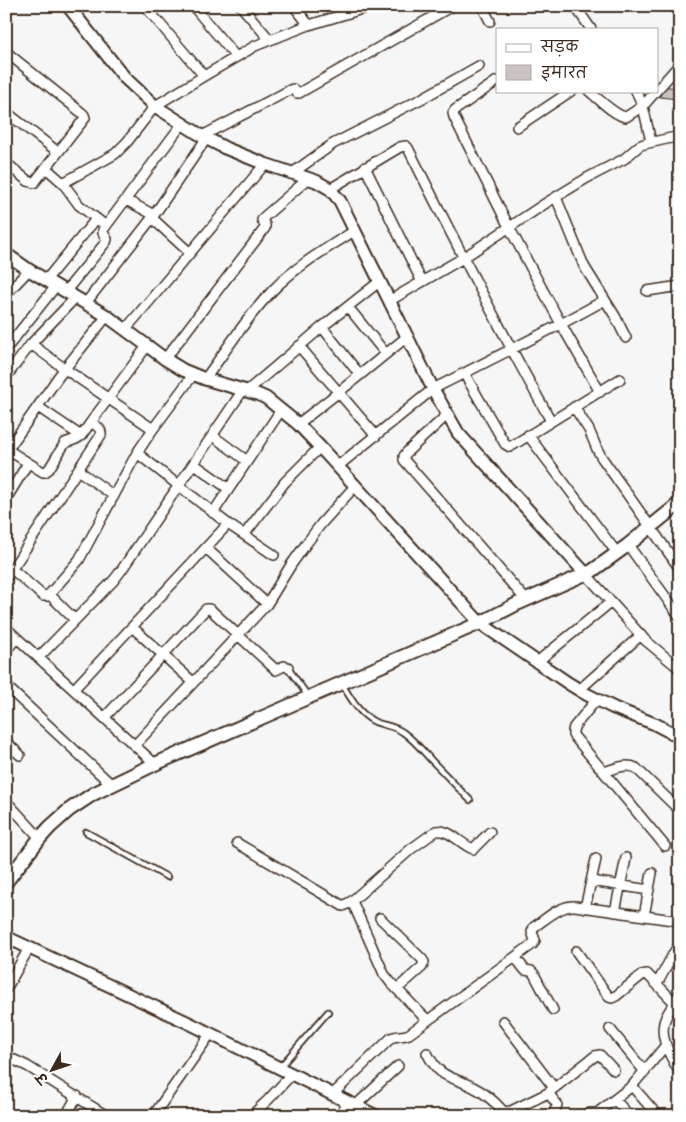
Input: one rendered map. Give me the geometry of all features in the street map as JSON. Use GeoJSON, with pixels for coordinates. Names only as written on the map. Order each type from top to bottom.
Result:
{"type":"FeatureCollection","features":[{"type":"Feature","properties":{"kind":"main road"},"geometry":{"type":"LineString","coordinates":[[6,882],[40,838],[66,819],[69,810],[93,794],[155,764],[480,623],[526,600],[586,574],[628,545],[680,503]]}},
{"type":"Feature","properties":{"kind":"street"},"geometry":{"type":"LineString","coordinates":[[68,6],[125,78],[155,106],[182,124],[225,148],[291,174],[309,178],[330,189],[340,201],[433,389],[462,438],[641,635],[656,650],[679,666]]}},
{"type":"Feature","properties":{"kind":"street"},"geometry":{"type":"LineString","coordinates":[[145,6],[204,76]]}},
{"type":"Feature","properties":{"kind":"street"},"geometry":{"type":"LineString","coordinates":[[193,6],[236,57]]}},
{"type":"Feature","properties":{"kind":"street"},"geometry":{"type":"LineString","coordinates":[[241,6],[270,40]]}},
{"type":"Feature","properties":{"kind":"street"},"geometry":{"type":"LineString","coordinates":[[294,6],[310,25]]}},
{"type":"Feature","properties":{"kind":"street"},"geometry":{"type":"LineString","coordinates":[[63,183],[115,154],[127,142],[155,106],[236,57],[270,40],[343,10],[372,6]]}},
{"type":"Feature","properties":{"kind":"street"},"geometry":{"type":"LineString","coordinates":[[6,377],[31,344],[80,301],[153,216],[204,137],[290,90],[299,93],[452,6]]}},
{"type":"Feature","properties":{"kind":"street"},"geometry":{"type":"LineString","coordinates":[[482,6],[490,21]]}},
{"type":"Feature","properties":{"kind":"street"},"geometry":{"type":"LineString","coordinates":[[575,6],[590,28]]}},
{"type":"Feature","properties":{"kind":"street"},"geometry":{"type":"LineString","coordinates":[[6,52],[84,115],[85,118],[34,183],[28,181],[6,163]]}},
{"type":"Feature","properties":{"kind":"street"},"geometry":{"type":"LineString","coordinates":[[658,89],[680,64]]}},
{"type":"Feature","properties":{"kind":"street"},"geometry":{"type":"LineString","coordinates":[[291,174],[334,144],[421,99],[479,66]]}},
{"type":"Feature","properties":{"kind":"street"},"geometry":{"type":"LineString","coordinates":[[496,82],[455,110],[453,113],[454,117],[509,227],[600,392]]}},
{"type":"Feature","properties":{"kind":"street"},"geometry":{"type":"LineString","coordinates":[[517,127],[570,92]]}},
{"type":"Feature","properties":{"kind":"street"},"geometry":{"type":"LineString","coordinates":[[590,92],[621,116],[626,116],[643,106],[655,92]]}},
{"type":"Feature","properties":{"kind":"street"},"geometry":{"type":"LineString","coordinates":[[636,92],[643,106],[651,142]]}},
{"type":"Feature","properties":{"kind":"street"},"geometry":{"type":"LineString","coordinates":[[6,112],[58,152]]}},
{"type":"Feature","properties":{"kind":"street"},"geometry":{"type":"LineString","coordinates":[[56,286],[106,242],[107,238],[103,233],[106,226],[182,124]]}},
{"type":"Feature","properties":{"kind":"street"},"geometry":{"type":"LineString","coordinates":[[389,301],[463,258],[556,196],[624,159],[640,146],[680,136]]}},
{"type":"Feature","properties":{"kind":"street"},"geometry":{"type":"LineString","coordinates":[[330,189],[400,147],[406,146],[408,148],[463,258],[551,421]]}},
{"type":"Feature","properties":{"kind":"street"},"geometry":{"type":"LineString","coordinates":[[126,330],[265,164]]}},
{"type":"Feature","properties":{"kind":"street"},"geometry":{"type":"LineString","coordinates":[[365,167],[422,282]]}},
{"type":"Feature","properties":{"kind":"street"},"geometry":{"type":"LineString","coordinates":[[46,168],[63,183],[79,205],[106,226]]}},
{"type":"Feature","properties":{"kind":"street"},"geometry":{"type":"LineString","coordinates":[[165,359],[265,228],[262,220],[264,217],[309,178]]}},
{"type":"Feature","properties":{"kind":"street"},"geometry":{"type":"LineString","coordinates":[[556,196],[584,266],[626,338]]}},
{"type":"Feature","properties":{"kind":"street"},"geometry":{"type":"LineString","coordinates":[[126,200],[153,216],[190,253]]}},
{"type":"Feature","properties":{"kind":"street"},"geometry":{"type":"LineString","coordinates":[[7,345],[56,286],[96,219]]}},
{"type":"Feature","properties":{"kind":"street"},"geometry":{"type":"LineString","coordinates":[[204,379],[273,290],[308,260],[354,231]]}},
{"type":"Feature","properties":{"kind":"street"},"geometry":{"type":"LineString","coordinates":[[6,254],[29,270],[107,316],[146,346],[183,370],[204,379],[266,398],[298,424],[320,447],[480,623],[579,690],[614,708],[655,724],[680,737]]}},
{"type":"Feature","properties":{"kind":"street"},"geometry":{"type":"LineString","coordinates":[[6,294],[29,270]]}},
{"type":"Feature","properties":{"kind":"street"},"geometry":{"type":"LineString","coordinates":[[39,658],[124,568],[245,390],[379,282]]}},
{"type":"Feature","properties":{"kind":"street"},"geometry":{"type":"LineString","coordinates":[[647,291],[680,286]]}},
{"type":"Feature","properties":{"kind":"street"},"geometry":{"type":"LineString","coordinates":[[338,466],[433,389],[605,300]]}},
{"type":"Feature","properties":{"kind":"street"},"geometry":{"type":"LineString","coordinates":[[348,307],[386,354]]}},
{"type":"Feature","properties":{"kind":"street"},"geometry":{"type":"LineString","coordinates":[[107,316],[65,369],[7,451],[43,472],[49,469],[65,443],[80,436],[146,346]]}},
{"type":"Feature","properties":{"kind":"street"},"geometry":{"type":"LineString","coordinates":[[322,327],[360,375]]}},
{"type":"Feature","properties":{"kind":"street"},"geometry":{"type":"LineString","coordinates":[[298,424],[408,336]]}},
{"type":"Feature","properties":{"kind":"street"},"geometry":{"type":"LineString","coordinates":[[31,344],[154,429]]}},
{"type":"Feature","properties":{"kind":"street"},"geometry":{"type":"LineString","coordinates":[[299,346],[376,436]]}},
{"type":"Feature","properties":{"kind":"street"},"geometry":{"type":"LineString","coordinates":[[464,373],[507,446],[512,446],[620,379]]}},
{"type":"Feature","properties":{"kind":"street"},"geometry":{"type":"LineString","coordinates":[[12,569],[43,596],[47,597],[79,560],[137,453],[193,375]]}},
{"type":"Feature","properties":{"kind":"street"},"geometry":{"type":"LineString","coordinates":[[38,407],[80,436]]}},
{"type":"Feature","properties":{"kind":"street"},"geometry":{"type":"LineString","coordinates":[[574,407],[589,430],[602,458],[680,569]]}},
{"type":"Feature","properties":{"kind":"street"},"geometry":{"type":"LineString","coordinates":[[213,513],[281,410]]}},
{"type":"Feature","properties":{"kind":"street"},"geometry":{"type":"LineString","coordinates":[[447,415],[407,452],[404,460],[526,600]]}},
{"type":"Feature","properties":{"kind":"street"},"geometry":{"type":"LineString","coordinates":[[6,578],[101,433],[100,429],[91,422]]}},
{"type":"Feature","properties":{"kind":"street"},"geometry":{"type":"LineString","coordinates":[[213,436],[247,461]]}},
{"type":"Feature","properties":{"kind":"street"},"geometry":{"type":"LineString","coordinates":[[528,436],[617,553]]}},
{"type":"Feature","properties":{"kind":"street"},"geometry":{"type":"LineString","coordinates":[[244,535],[285,482],[320,447]]}},
{"type":"Feature","properties":{"kind":"street"},"geometry":{"type":"LineString","coordinates":[[137,453],[213,513],[274,555]]}},
{"type":"Feature","properties":{"kind":"street"},"geometry":{"type":"LineString","coordinates":[[6,499],[28,463]]}},
{"type":"Feature","properties":{"kind":"street"},"geometry":{"type":"LineString","coordinates":[[194,464],[229,489]]}},
{"type":"Feature","properties":{"kind":"street"},"geometry":{"type":"LineString","coordinates":[[78,470],[114,496]]}},
{"type":"Feature","properties":{"kind":"street"},"geometry":{"type":"LineString","coordinates":[[135,745],[267,604],[306,544],[356,485]]}},
{"type":"Feature","properties":{"kind":"street"},"geometry":{"type":"LineString","coordinates":[[74,689],[228,524]]}},
{"type":"Feature","properties":{"kind":"street"},"geometry":{"type":"LineString","coordinates":[[628,545],[680,616]]}},
{"type":"Feature","properties":{"kind":"street"},"geometry":{"type":"LineString","coordinates":[[206,548],[267,604]]}},
{"type":"Feature","properties":{"kind":"street"},"geometry":{"type":"LineString","coordinates":[[49,594],[75,620]]}},
{"type":"Feature","properties":{"kind":"street"},"geometry":{"type":"LineString","coordinates":[[537,662],[611,602]]}},
{"type":"Feature","properties":{"kind":"street"},"geometry":{"type":"LineString","coordinates":[[105,718],[206,609],[211,610],[276,670],[284,666],[288,668]]}},
{"type":"Feature","properties":{"kind":"street"},"geometry":{"type":"LineString","coordinates":[[132,627],[193,682]]}},
{"type":"Feature","properties":{"kind":"street"},"geometry":{"type":"LineString","coordinates":[[6,628],[155,764]]}},
{"type":"Feature","properties":{"kind":"street"},"geometry":{"type":"LineString","coordinates":[[579,690],[641,635]]}},
{"type":"Feature","properties":{"kind":"street"},"geometry":{"type":"LineString","coordinates":[[6,650],[17,638]]}},
{"type":"Feature","properties":{"kind":"street"},"geometry":{"type":"LineString","coordinates":[[6,686],[112,785]]}},
{"type":"Feature","properties":{"kind":"street"},"geometry":{"type":"LineString","coordinates":[[596,699],[574,727],[573,735],[665,846]]}},
{"type":"Feature","properties":{"kind":"street"},"geometry":{"type":"LineString","coordinates":[[6,742],[20,755]]}},
{"type":"Feature","properties":{"kind":"street"},"geometry":{"type":"LineString","coordinates":[[604,772],[626,766],[636,768],[676,806]]}},
{"type":"Feature","properties":{"kind":"street"},"geometry":{"type":"LineString","coordinates":[[6,801],[40,838]]}},
{"type":"Feature","properties":{"kind":"street"},"geometry":{"type":"LineString","coordinates":[[237,842],[343,906],[352,901],[411,849],[436,831],[446,831],[473,849],[490,832]]}},
{"type":"Feature","properties":{"kind":"street"},"geometry":{"type":"LineString","coordinates":[[615,912],[626,858]]}},
{"type":"Feature","properties":{"kind":"street"},"geometry":{"type":"LineString","coordinates":[[585,908],[596,859]]}},
{"type":"Feature","properties":{"kind":"street"},"geometry":{"type":"LineString","coordinates":[[644,916],[652,873]]}},
{"type":"Feature","properties":{"kind":"street"},"geometry":{"type":"LineString","coordinates":[[591,881],[649,890]]}},
{"type":"Feature","properties":{"kind":"street"},"geometry":{"type":"LineString","coordinates":[[352,901],[384,974],[427,1020]]}},
{"type":"Feature","properties":{"kind":"street"},"geometry":{"type":"LineString","coordinates":[[333,1094],[392,1038],[395,1036],[405,1036],[535,942],[532,932],[534,927],[566,906],[680,921]]}},
{"type":"Feature","properties":{"kind":"street"},"geometry":{"type":"LineString","coordinates":[[380,918],[424,962],[397,989]]}},
{"type":"Feature","properties":{"kind":"street"},"geometry":{"type":"LineString","coordinates":[[6,937],[211,1033],[376,1116]]}},
{"type":"Feature","properties":{"kind":"street"},"geometry":{"type":"LineString","coordinates":[[6,989],[29,948]]}},
{"type":"Feature","properties":{"kind":"street"},"geometry":{"type":"LineString","coordinates":[[657,984],[676,949]]}},
{"type":"Feature","properties":{"kind":"street"},"geometry":{"type":"LineString","coordinates":[[576,951],[609,997],[616,996],[644,974],[649,975],[657,984],[678,998],[662,1030],[666,1045],[680,1073]]}},
{"type":"Feature","properties":{"kind":"street"},"geometry":{"type":"LineString","coordinates":[[515,957],[525,970],[531,971],[534,974],[553,1010]]}},
{"type":"Feature","properties":{"kind":"street"},"geometry":{"type":"LineString","coordinates":[[503,1022],[551,1091],[557,1104],[553,1113]]}},
{"type":"Feature","properties":{"kind":"street"},"geometry":{"type":"LineString","coordinates":[[610,1029],[645,1072]]}},
{"type":"Feature","properties":{"kind":"street"},"geometry":{"type":"LineString","coordinates":[[153,1116],[211,1033]]}},
{"type":"Feature","properties":{"kind":"street"},"geometry":{"type":"LineString","coordinates":[[582,1116],[590,1113],[598,1114],[632,1086],[666,1045]]}},
{"type":"Feature","properties":{"kind":"street"},"geometry":{"type":"LineString","coordinates":[[427,1054],[432,1064],[446,1076],[473,1087],[487,1096],[504,1112],[511,1111],[551,1091],[595,1056],[600,1055],[614,1070]]}},
{"type":"Feature","properties":{"kind":"street"},"geometry":{"type":"LineString","coordinates":[[6,1056],[27,1066],[106,1116]]}},
{"type":"Feature","properties":{"kind":"street"},"geometry":{"type":"LineString","coordinates":[[340,1116],[351,1104],[398,1066]]}},
{"type":"Feature","properties":{"kind":"street"},"geometry":{"type":"LineString","coordinates":[[251,1116],[292,1074]]}},
{"type":"Feature","properties":{"kind":"street"},"geometry":{"type":"LineString","coordinates":[[632,1086],[658,1116]]}},
{"type":"Feature","properties":{"kind":"street"},"geometry":{"type":"LineString","coordinates":[[66,1116],[77,1096]]}},
{"type":"Feature","properties":{"kind":"street"},"geometry":{"type":"LineString","coordinates":[[615,1100],[630,1116]]}},
{"type":"Feature","properties":{"kind":"lane"},"geometry":{"type":"LineString","coordinates":[[288,668],[308,698]]}},
{"type":"Feature","properties":{"kind":"lane"},"geometry":{"type":"LineString","coordinates":[[342,683],[360,711],[375,722],[396,728],[404,733],[415,742],[470,800]]}},
{"type":"Feature","properties":{"kind":"lane"},"geometry":{"type":"LineString","coordinates":[[86,832],[167,878]]}},
{"type":"Feature","properties":{"kind":"lane"},"geometry":{"type":"LineString","coordinates":[[279,1068],[328,1012]]}},
{"type":"Feature","properties":{"kind":"building"},"geometry":{"type":"Polygon","coordinates":[[[661,86],[678,88],[677,99],[660,97],[661,86]]]}}]}
